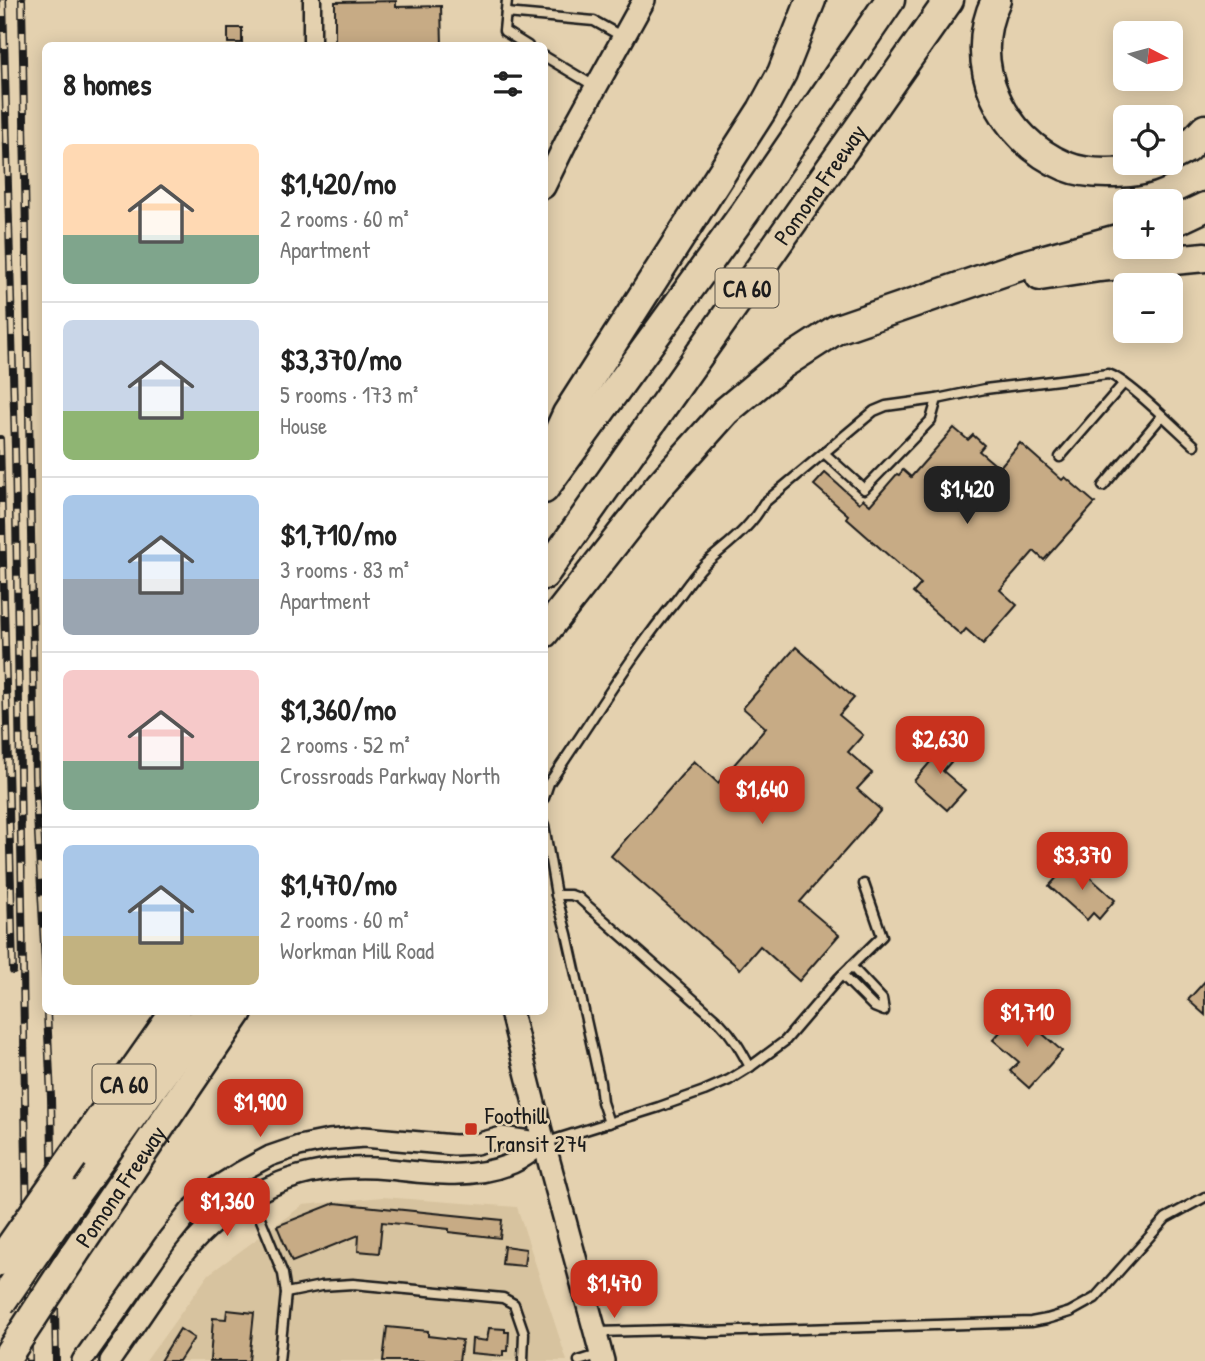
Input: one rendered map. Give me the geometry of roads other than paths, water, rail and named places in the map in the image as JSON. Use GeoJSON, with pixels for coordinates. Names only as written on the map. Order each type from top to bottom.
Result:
{"type":"FeatureCollection","features":[{"type":"Feature","properties":{"kind":"highway"},"geometry":{"type":"LineString","coordinates":[[548,455],[567,414],[762,110],[782,73],[811,0]]}},
{"type":"Feature","properties":{"kind":"highway","name":"Pomona Freeway"},"geometry":{"type":"LineString","coordinates":[[548,484],[746,212],[890,0]]}},
{"type":"Feature","properties":{"kind":"highway","name":"Pomona Freeway"},"geometry":{"type":"LineString","coordinates":[[548,569],[949,0]]}},
{"type":"Feature","properties":{"kind":"highway"},"geometry":{"type":"LineString","coordinates":[[996,0],[990,12],[984,44],[987,78],[998,105],[1018,134],[1038,152],[1066,167],[1113,173]]}},
{"type":"Feature","properties":{"kind":"highway"},"geometry":{"type":"LineString","coordinates":[[1183,151],[1205,129]]}},
{"type":"Feature","properties":{"kind":"highway"},"geometry":{"type":"LineString","coordinates":[[1183,217],[1205,207]]}},
{"type":"Feature","properties":{"kind":"highway"},"geometry":{"type":"LineString","coordinates":[[548,628],[660,485],[726,411],[780,366],[836,329],[1020,266],[1113,240]]}},
{"type":"Feature","properties":{"kind":"highway"},"geometry":{"type":"LineString","coordinates":[[961,287],[1099,267],[1205,257]]}},
{"type":"Feature","properties":{"kind":"highway","name":"CA 60"},"geometry":{"type":"LineString","coordinates":[[0,1261],[174,1015]]}},
{"type":"Feature","properties":{"kind":"highway"},"geometry":{"type":"LineString","coordinates":[[0,1304],[205,1015]]}},
{"type":"Feature","properties":{"kind":"highway","name":"Pomona Freeway"},"geometry":{"type":"LineString","coordinates":[[4,1361],[236,1015]]}},
{"type":"Feature","properties":{"kind":"main road"},"geometry":{"type":"LineString","coordinates":[[548,179],[644,0]]}},
{"type":"Feature","properties":{"kind":"main road"},"geometry":{"type":"LineString","coordinates":[[512,1015],[602,1357]]}},
{"type":"Feature","properties":{"kind":"street"},"geometry":{"type":"LineString","coordinates":[[312,0],[312,42]]}},
{"type":"Feature","properties":{"kind":"street"},"geometry":{"type":"LineString","coordinates":[[82,1361],[191,1210],[218,1186],[270,1156],[328,1140],[364,1137],[476,1144],[502,1137],[544,1143]]}},
{"type":"Feature","properties":{"kind":"street"},"geometry":{"type":"LineString","coordinates":[[110,1361],[190,1246],[226,1211],[251,1195],[302,1175],[330,1169],[384,1169],[454,1175],[481,1173],[511,1165],[544,1143]]}},
{"type":"Feature","properties":{"kind":"lane"},"geometry":{"type":"LineString","coordinates":[[507,0],[504,30],[522,42]]}},
{"type":"Feature","properties":{"kind":"lane"},"geometry":{"type":"LineString","coordinates":[[506,13],[594,21],[623,38]]}},
{"type":"Feature","properties":{"kind":"lane"},"geometry":{"type":"LineString","coordinates":[[548,58],[596,87]]}},
{"type":"Feature","properties":{"kind":"lane"},"geometry":{"type":"LineString","coordinates":[[548,786],[662,617],[703,566],[732,542],[755,518],[764,503],[874,411],[886,406],[985,389],[1108,374],[1124,383],[1194,445]]}},
{"type":"Feature","properties":{"kind":"lane"},"geometry":{"type":"LineString","coordinates":[[1060,457],[1124,383]]}},
{"type":"Feature","properties":{"kind":"lane"},"geometry":{"type":"LineString","coordinates":[[824,453],[864,489],[931,420],[937,399]]}},
{"type":"Feature","properties":{"kind":"lane"},"geometry":{"type":"LineString","coordinates":[[1103,486],[1162,416]]}},
{"type":"Feature","properties":{"kind":"lane"},"geometry":{"type":"LineString","coordinates":[[548,848],[556,895],[609,1123]]}},
{"type":"Feature","properties":{"kind":"lane"},"geometry":{"type":"LineString","coordinates":[[544,1143],[704,1091],[729,1080],[785,1041],[842,975],[882,936],[864,884]]}},
{"type":"Feature","properties":{"kind":"lane"},"geometry":{"type":"LineString","coordinates":[[556,895],[579,898],[720,1023],[731,1034],[750,1067]]}},
{"type":"Feature","properties":{"kind":"lane"},"geometry":{"type":"LineString","coordinates":[[842,975],[874,1007],[884,1010],[882,999],[852,966]]}},
{"type":"Feature","properties":{"kind":"lane"},"geometry":{"type":"LineString","coordinates":[[251,1195],[283,1274],[286,1293],[279,1361]]}},
{"type":"Feature","properties":{"kind":"lane"},"geometry":{"type":"LineString","coordinates":[[595,1332],[720,1331],[1031,1322],[1047,1319],[1070,1312],[1096,1298],[1166,1217],[1205,1197]]}},
{"type":"Feature","properties":{"kind":"lane"},"geometry":{"type":"LineString","coordinates":[[286,1293],[321,1286],[353,1284],[503,1298],[514,1304],[524,1333],[523,1361]]}},
{"type":"Feature","properties":{"kind":"lane"},"geometry":{"type":"LineString","coordinates":[[579,1361],[602,1357]]}},
{"type":"Feature","properties":{"kind":"railway"},"geometry":{"type":"LineString","coordinates":[[3,0],[15,447],[29,1361]]}},
{"type":"Feature","properties":{"kind":"railway"},"geometry":{"type":"LineString","coordinates":[[22,0],[35,778],[42,907]]}},
{"type":"Feature","properties":{"kind":"railway"},"geometry":{"type":"LineString","coordinates":[[0,439],[13,971]]}},
{"type":"Feature","properties":{"kind":"railway"},"geometry":{"type":"LineString","coordinates":[[47,1015],[56,1361]]}},
{"type":"Feature","properties":{"kind":"place","name":"Foothill Transit 274"},"geometry":{"type":"Point","coordinates":[471,1129]}}]}
